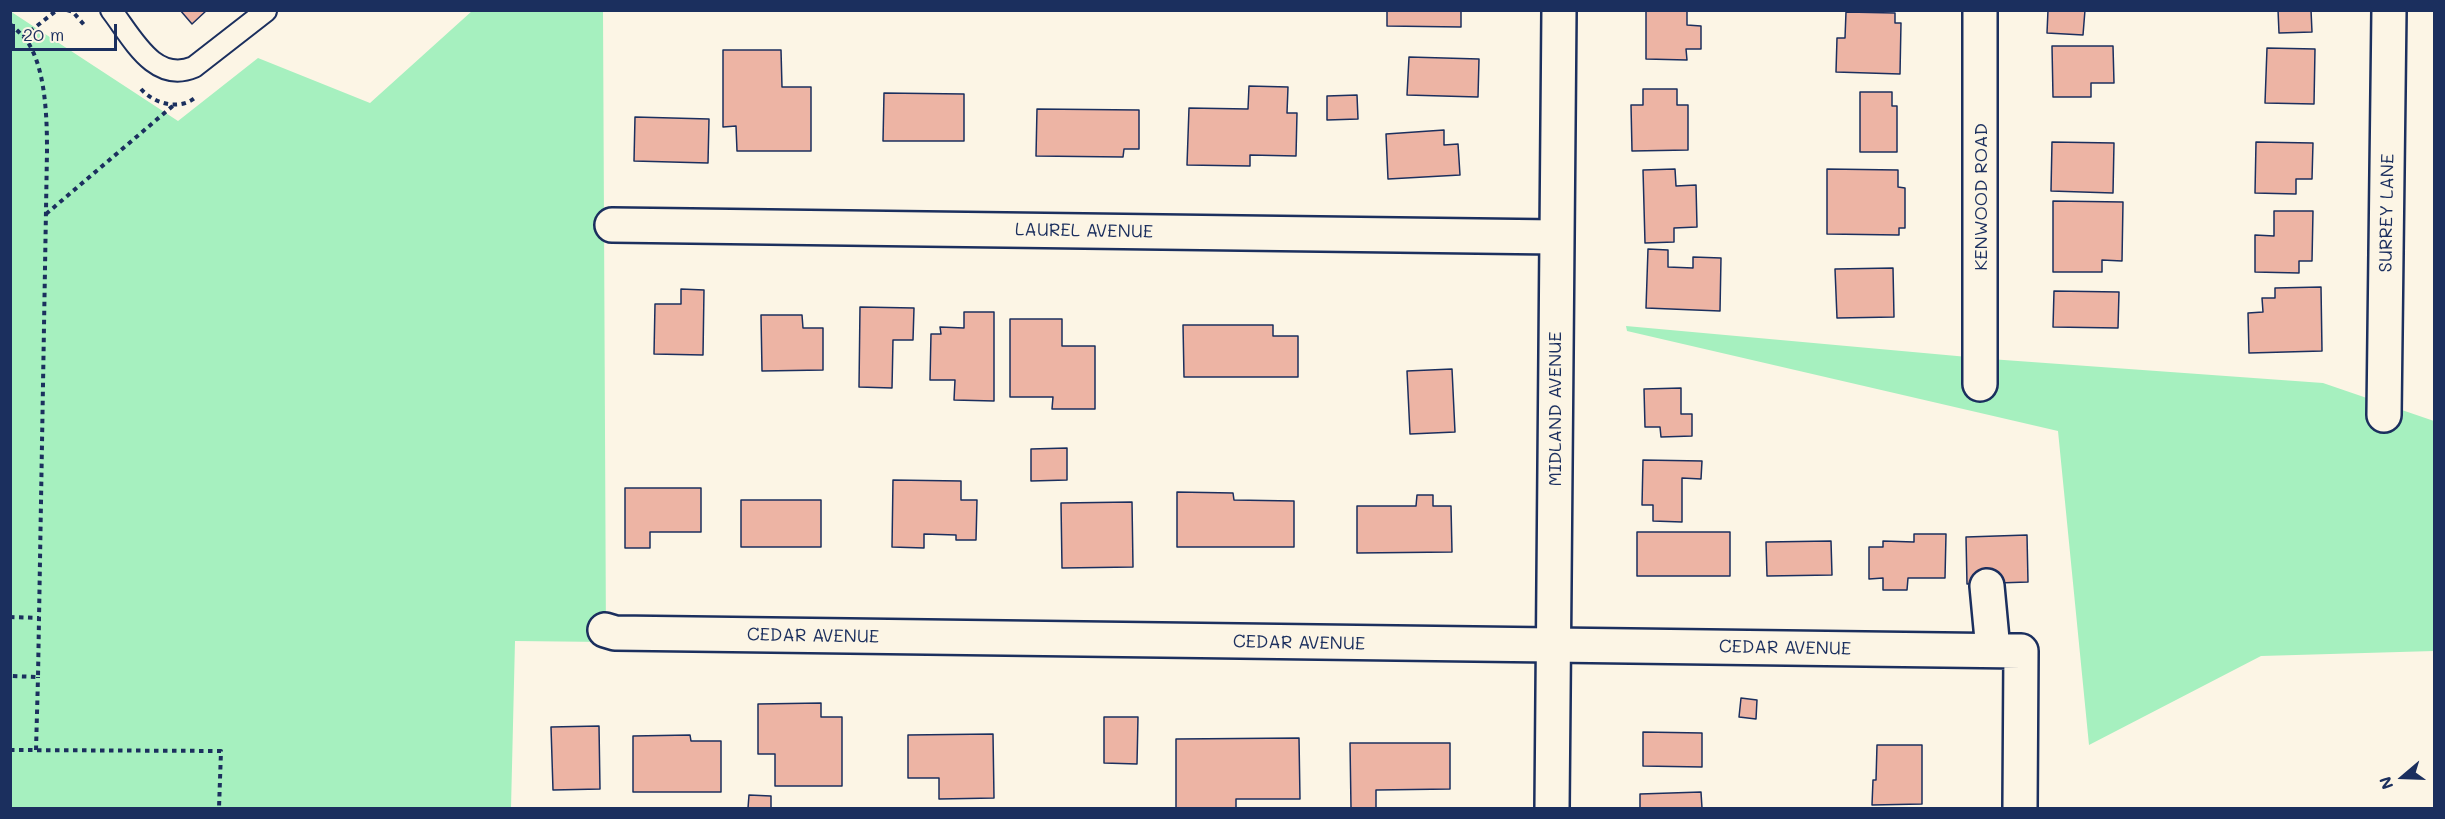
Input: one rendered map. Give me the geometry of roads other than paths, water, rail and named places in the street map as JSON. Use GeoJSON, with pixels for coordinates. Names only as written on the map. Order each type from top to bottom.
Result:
{"type":"FeatureCollection","features":[{"type":"Feature","properties":{"kind":"street","name":"MIDLAND AVENUE"},"geometry":{"type":"LineString","coordinates":[[1552,808],[1558,10]]}},
{"type":"Feature","properties":{"kind":"street","name":"KENWOOD ROAD"},"geometry":{"type":"LineString","coordinates":[[1980,10],[1980,384]]}},
{"type":"Feature","properties":{"kind":"street","name":"SURREY LANE"},"geometry":{"type":"LineString","coordinates":[[2384,415],[2390,10]]}},
{"type":"Feature","properties":{"kind":"street","name":"LAUREL AVENUE"},"geometry":{"type":"LineString","coordinates":[[612,225],[1556,237]]}},
{"type":"Feature","properties":{"kind":"street"},"geometry":{"type":"LineString","coordinates":[[1988,585],[1993,650],[2021,651],[2020,808]]}},
{"type":"Feature","properties":{"kind":"street","name":"CEDAR AVENUE"},"geometry":{"type":"LineString","coordinates":[[605,630],[615,633],[1993,650]]}},
{"type":"Feature","properties":{"kind":"lane"},"geometry":{"type":"LineString","coordinates":[[111,10],[154,66],[172,71],[184,71],[194,67],[266,11]]}}]}
